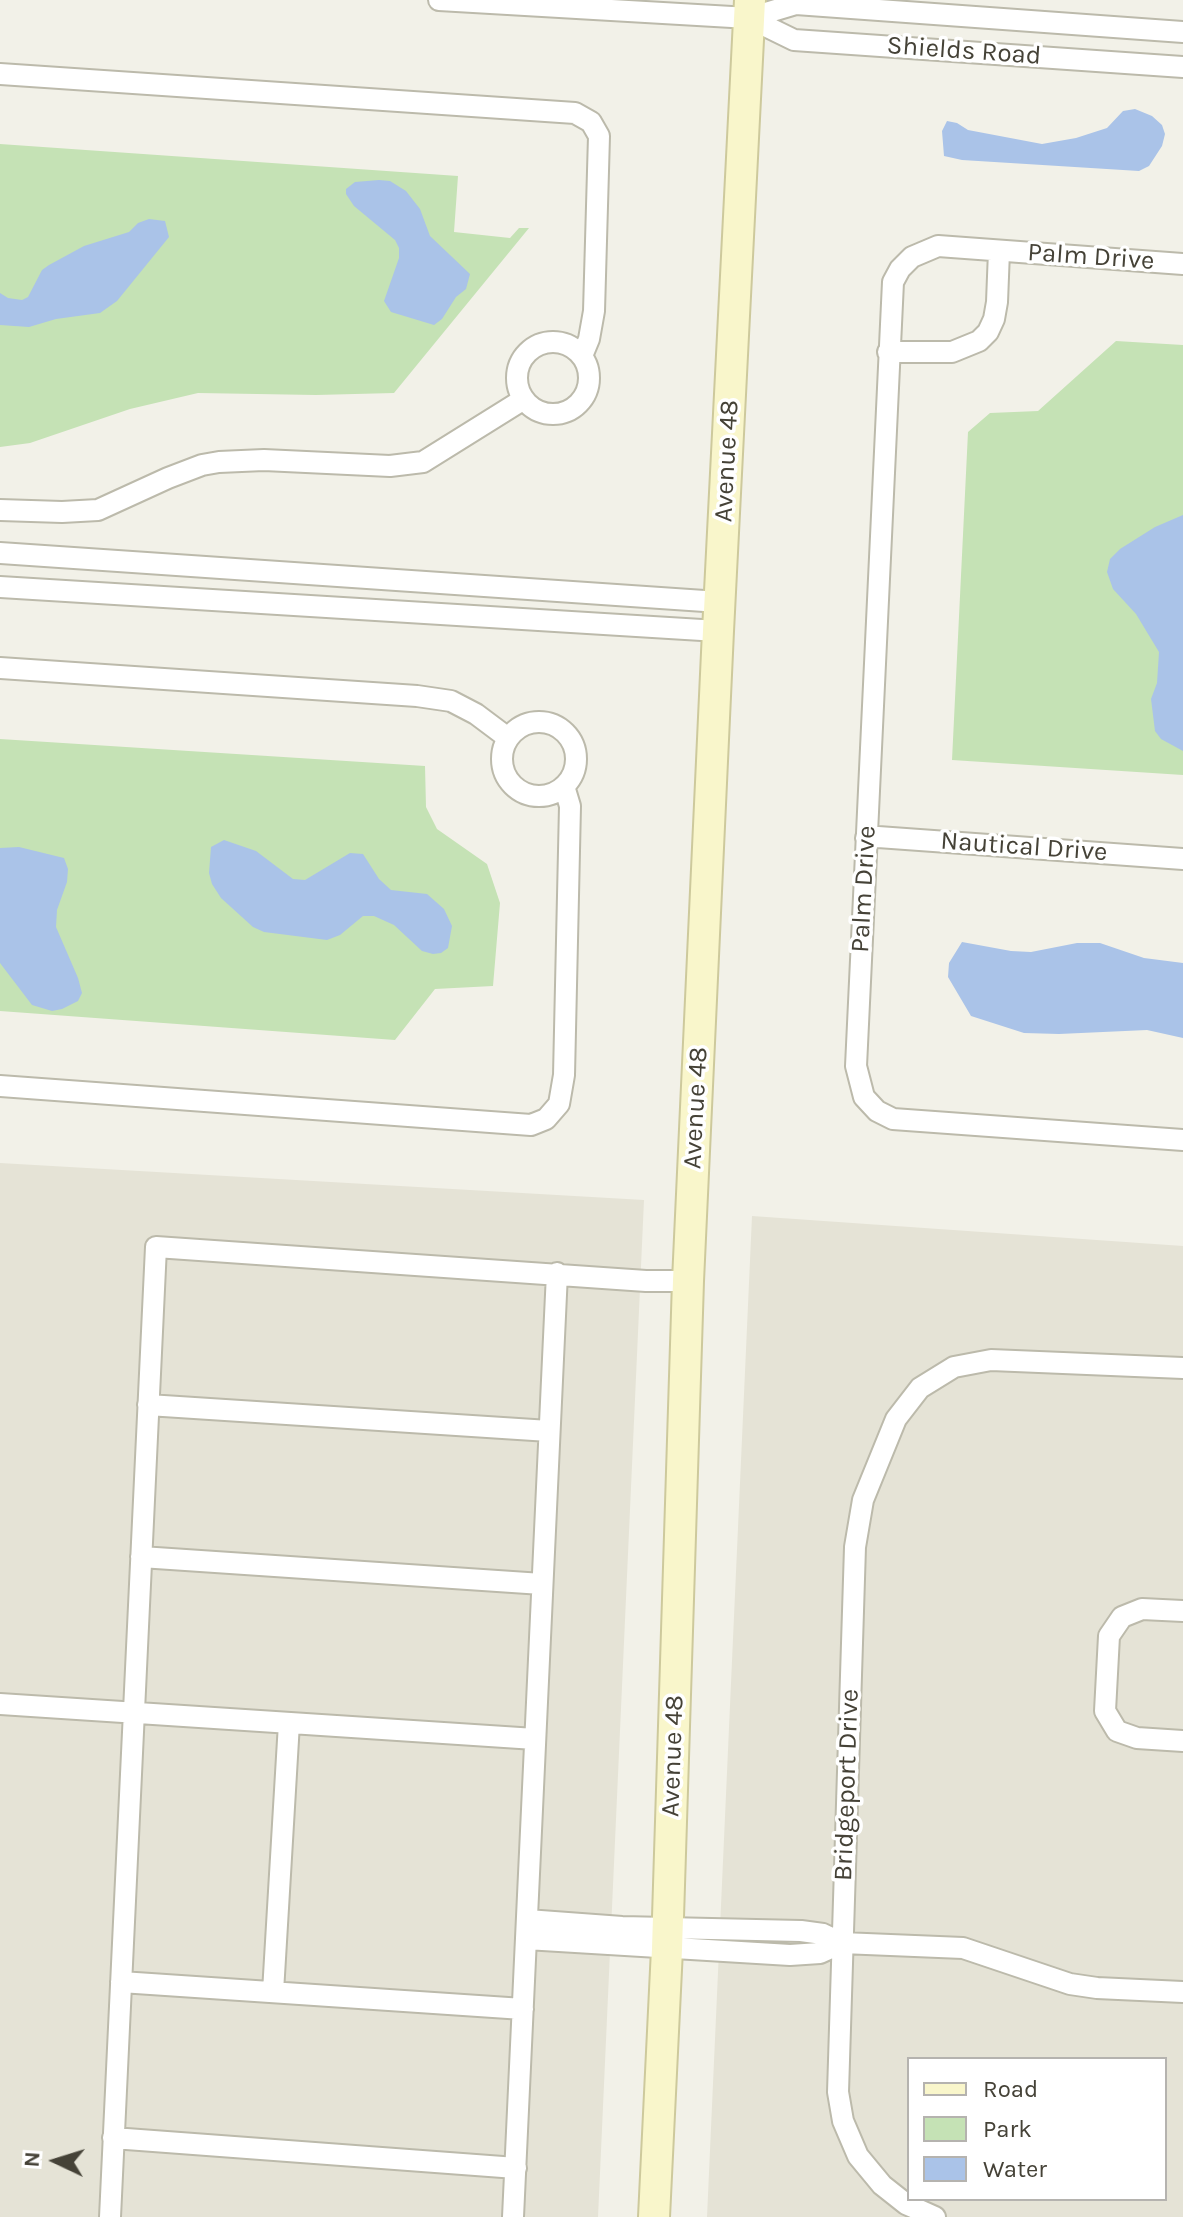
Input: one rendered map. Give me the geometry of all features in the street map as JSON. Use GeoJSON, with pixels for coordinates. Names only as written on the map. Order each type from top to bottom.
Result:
{"type":"FeatureCollection","features":[{"type":"Feature","properties":{"kind":"main road","name":"Avenue 48"},"geometry":{"type":"LineString","coordinates":[[654,2217],[661,1941],[688,1281],[750,9]]}},
{"type":"Feature","properties":{"kind":"street","name":"Shields Road"},"geometry":{"type":"LineString","coordinates":[[439,0],[750,9],[796,4],[1183,32]]}},
{"type":"Feature","properties":{"kind":"street","name":"Shields Road"},"geometry":{"type":"LineString","coordinates":[[750,9],[794,40],[1183,67]]}},
{"type":"Feature","properties":{"kind":"street"},"geometry":{"type":"LineString","coordinates":[[0,74],[575,113],[591,122],[599,136],[594,311],[582,356]]}},
{"type":"Feature","properties":{"kind":"street","name":"Palm Drive"},"geometry":{"type":"LineString","coordinates":[[1183,264],[938,246],[912,257],[893,282],[856,1066],[864,1097],[893,1119],[1183,1140]]}},
{"type":"Feature","properties":{"kind":"street","name":"Palm Drive"},"geometry":{"type":"LineString","coordinates":[[888,352],[952,352],[979,341],[994,319],[999,251]]}},
{"type":"Feature","properties":{"kind":"street"},"geometry":{"type":"LineString","coordinates":[[549,342],[573,347],[582,356],[588,366],[588,389],[575,407],[554,415],[532,408],[524,399],[517,376],[527,353],[549,342]]}},
{"type":"Feature","properties":{"kind":"street"},"geometry":{"type":"LineString","coordinates":[[0,510],[98,510],[168,478],[219,462],[264,460],[390,466],[423,462],[524,399]]}},
{"type":"Feature","properties":{"kind":"street"},"geometry":{"type":"LineString","coordinates":[[0,553],[718,617]]}},
{"type":"Feature","properties":{"kind":"street"},"geometry":{"type":"LineString","coordinates":[[0,587],[718,617]]}},
{"type":"Feature","properties":{"kind":"street"},"geometry":{"type":"LineString","coordinates":[[0,668],[451,701],[476,714],[508,738]]}},
{"type":"Feature","properties":{"kind":"street"},"geometry":{"type":"LineString","coordinates":[[541,722],[553,724],[563,731],[571,740],[575,752],[571,776],[564,786],[542,796],[519,790],[504,772],[502,761],[508,738],[528,724],[541,722]]}},
{"type":"Feature","properties":{"kind":"street"},"geometry":{"type":"LineString","coordinates":[[0,1086],[531,1125],[546,1119],[559,1104],[564,1075],[570,806],[564,786]]}},
{"type":"Feature","properties":{"kind":"street","name":"Nautical Drive"},"geometry":{"type":"LineString","coordinates":[[866,838],[1183,859]]}},
{"type":"Feature","properties":{"kind":"street"},"geometry":{"type":"LineString","coordinates":[[110,2217],[156,1247],[646,1281],[688,1281]]}},
{"type":"Feature","properties":{"kind":"street"},"geometry":{"type":"LineString","coordinates":[[513,2217],[557,1273]]}},
{"type":"Feature","properties":{"kind":"street","name":"Bridgeport Drive"},"geometry":{"type":"LineString","coordinates":[[935,2217],[906,2204],[882,2185],[858,2156],[843,2121],[838,2092],[855,1547],[863,1500],[896,1419],[920,1388],[954,1367],[991,1360],[1183,1368]]}},
{"type":"Feature","properties":{"kind":"street"},"geometry":{"type":"LineString","coordinates":[[148,1405],[549,1431]]}},
{"type":"Feature","properties":{"kind":"street"},"geometry":{"type":"LineString","coordinates":[[141,1557],[542,1584]]}},
{"type":"Feature","properties":{"kind":"street"},"geometry":{"type":"LineString","coordinates":[[1183,1611],[1142,1609],[1122,1617],[1109,1636],[1105,1711],[1117,1731],[1137,1738],[1183,1741]]}},
{"type":"Feature","properties":{"kind":"street"},"geometry":{"type":"LineString","coordinates":[[0,1704],[535,1739]]}},
{"type":"Feature","properties":{"kind":"street"},"geometry":{"type":"LineString","coordinates":[[273,1992],[289,1723]]}},
{"type":"Feature","properties":{"kind":"street"},"geometry":{"type":"LineString","coordinates":[[527,1929],[622,1927],[661,1941],[790,1955],[820,1953],[842,1943]]}},
{"type":"Feature","properties":{"kind":"street"},"geometry":{"type":"LineString","coordinates":[[661,1941],[791,1930],[823,1934],[842,1943],[963,1948],[1070,1984],[1183,1992]]}},
{"type":"Feature","properties":{"kind":"street"},"geometry":{"type":"LineString","coordinates":[[790,1955],[791,1930]]}},
{"type":"Feature","properties":{"kind":"street"},"geometry":{"type":"LineString","coordinates":[[121,1982],[523,2009]]}},
{"type":"Feature","properties":{"kind":"street"},"geometry":{"type":"LineString","coordinates":[[113,2138],[516,2168]]}},
{"type":"Feature","properties":{"kind":"shaded area"},"geometry":{"type":"Polygon","coordinates":[[[0,1163],[644,1200],[598,2217],[0,2217],[0,1163]]]}},
{"type":"Feature","properties":{"kind":"shaded area"},"geometry":{"type":"Polygon","coordinates":[[[752,1216],[1183,1246],[1183,2217],[707,2217],[752,1216]]]}},
{"type":"Feature","properties":{"kind":"green space"},"geometry":{"type":"Polygon","coordinates":[[[0,144],[458,176],[454,232],[510,238],[519,228],[529,228],[394,393],[198,393],[130,409],[30,443],[0,447],[0,144]]]}},
{"type":"Feature","properties":{"kind":"green space"},"geometry":{"type":"Polygon","coordinates":[[[1116,341],[1183,345],[1183,775],[952,760],[968,432],[990,413],[1038,411],[1116,341]]]}},
{"type":"Feature","properties":{"kind":"green space"},"geometry":{"type":"Polygon","coordinates":[[[0,739],[425,766],[426,807],[437,829],[487,864],[500,903],[493,986],[435,989],[395,1040],[0,1011],[0,739]]]}},
{"type":"Feature","properties":{"kind":"water"},"geometry":{"type":"Polygon","coordinates":[[[1135,109],[1152,116],[1162,125],[1165,134],[1162,146],[1149,166],[1139,171],[962,160],[944,156],[942,131],[947,121],[968,130],[1042,144],[1107,128],[1123,111],[1135,109]]]}},
{"type":"Feature","properties":{"kind":"water"},"geometry":{"type":"Polygon","coordinates":[[[390,181],[406,191],[420,209],[430,236],[470,274],[466,289],[434,325],[391,312],[384,301],[399,258],[399,248],[395,240],[354,206],[346,194],[346,189],[355,182],[390,181]]]}},
{"type":"Feature","properties":{"kind":"water"},"geometry":{"type":"Polygon","coordinates":[[[149,219],[165,221],[169,237],[117,301],[100,313],[56,319],[29,327],[0,325],[0,293],[22,300],[28,297],[42,270],[49,265],[84,246],[129,232],[138,223],[149,219]]]}},
{"type":"Feature","properties":{"kind":"water"},"geometry":{"type":"Polygon","coordinates":[[[1183,515],[1183,751],[1161,739],[1155,731],[1151,699],[1157,683],[1159,652],[1136,614],[1113,589],[1107,572],[1110,559],[1120,549],[1155,527],[1183,515]]]}},
{"type":"Feature","properties":{"kind":"water"},"geometry":{"type":"Polygon","coordinates":[[[224,840],[256,851],[293,879],[305,880],[350,853],[363,854],[379,879],[391,890],[427,894],[444,909],[452,926],[448,948],[433,954],[422,951],[394,925],[374,916],[363,916],[340,935],[327,940],[264,932],[253,927],[221,898],[212,884],[209,873],[211,847],[224,840]]]}},
{"type":"Feature","properties":{"kind":"water"},"geometry":{"type":"Polygon","coordinates":[[[19,847],[64,858],[68,869],[67,882],[57,910],[56,927],[82,993],[78,1001],[62,1009],[52,1011],[32,1005],[0,963],[0,848],[19,847]]]}},
{"type":"Feature","properties":{"kind":"water"},"geometry":{"type":"Polygon","coordinates":[[[962,942],[1031,952],[1077,943],[1100,943],[1144,958],[1183,963],[1183,1038],[1147,1030],[1024,1033],[971,1016],[948,977],[949,963],[962,942]]]}}]}
